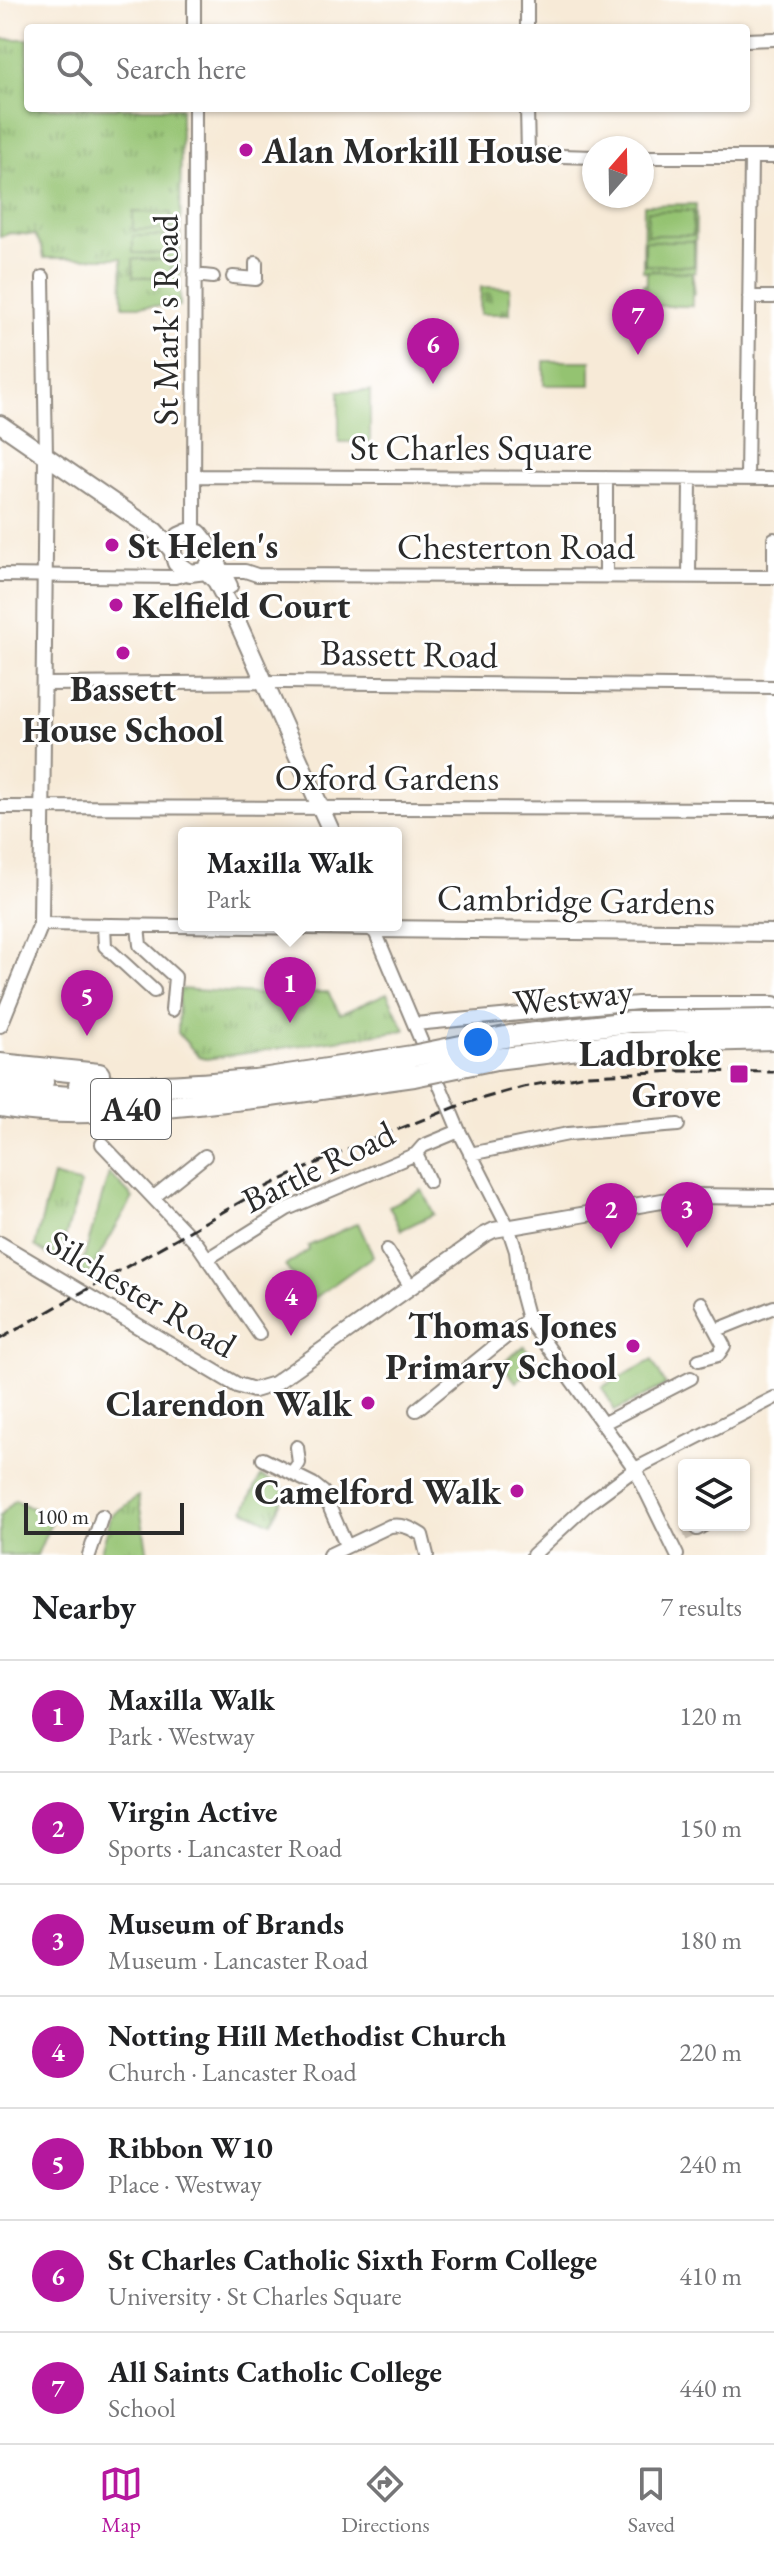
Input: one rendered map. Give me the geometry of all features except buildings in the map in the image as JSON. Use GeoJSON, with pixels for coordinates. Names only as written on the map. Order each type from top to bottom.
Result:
{"type":"FeatureCollection","features":[{"type":"Feature","properties":{"kind":"highway","name":"Westway"},"geometry":{"type":"LineString","coordinates":[[0,1077],[107,1087],[259,1089],[540,1033],[631,1022],[774,1020]]}},
{"type":"Feature","properties":{"kind":"highway","name":"Westway"},"geometry":{"type":"LineString","coordinates":[[0,1092],[102,1099],[259,1089],[414,1076],[496,1059],[627,1043],[774,1039]]}},
{"type":"Feature","properties":{"kind":"highway","name":"A40"},"geometry":{"type":"LineString","coordinates":[[0,1064],[259,1089]]}},
{"type":"Feature","properties":{"kind":"highway","name":"A40"},"geometry":{"type":"LineString","coordinates":[[0,1106],[57,1112],[86,1111],[259,1089]]}},
{"type":"Feature","properties":{"kind":"main road"},"geometry":{"type":"LineString","coordinates":[[0,424],[155,531],[229,587],[237,621]]}},
{"type":"Feature","properties":{"kind":"main road"},"geometry":{"type":"LineString","coordinates":[[191,559],[216,581],[237,621],[329,827]]}},
{"type":"Feature","properties":{"kind":"main road","name":"Cambridge Gardens"},"geometry":{"type":"LineString","coordinates":[[402,927],[774,933]]}},
{"type":"Feature","properties":{"kind":"street"},"geometry":{"type":"LineString","coordinates":[[194,0],[194,24]]}},
{"type":"Feature","properties":{"kind":"street"},"geometry":{"type":"LineString","coordinates":[[527,0],[527,24]]}},
{"type":"Feature","properties":{"kind":"street"},"geometry":{"type":"LineString","coordinates":[[750,40],[774,39]]}},
{"type":"Feature","properties":{"kind":"street","name":"St Mark's Road"},"geometry":{"type":"LineString","coordinates":[[191,559],[195,476],[195,112]]}},
{"type":"Feature","properties":{"kind":"street"},"geometry":{"type":"LineString","coordinates":[[527,112],[528,155],[582,157]]}},
{"type":"Feature","properties":{"kind":"street"},"geometry":{"type":"LineString","coordinates":[[654,157],[774,157]]}},
{"type":"Feature","properties":{"kind":"street"},"geometry":{"type":"LineString","coordinates":[[747,479],[751,158]]}},
{"type":"Feature","properties":{"kind":"street"},"geometry":{"type":"LineString","coordinates":[[233,277],[256,279],[256,263]]}},
{"type":"Feature","properties":{"kind":"street"},"geometry":{"type":"LineString","coordinates":[[194,275],[213,277]]}},
{"type":"Feature","properties":{"kind":"street"},"geometry":{"type":"LineString","coordinates":[[0,1025],[41,924],[46,456],[43,277]]}},
{"type":"Feature","properties":{"kind":"street"},"geometry":{"type":"LineString","coordinates":[[749,297],[774,297]]}},
{"type":"Feature","properties":{"kind":"street","name":"St Charles Square"},"geometry":{"type":"LineString","coordinates":[[195,476],[774,479]]}},
{"type":"Feature","properties":{"kind":"street"},"geometry":{"type":"LineString","coordinates":[[606,478],[606,576]]}},
{"type":"Feature","properties":{"kind":"street"},"geometry":{"type":"LineString","coordinates":[[689,576],[690,479]]}},
{"type":"Feature","properties":{"kind":"street"},"geometry":{"type":"LineString","coordinates":[[774,539],[774,577]]}},
{"type":"Feature","properties":{"kind":"street","name":"Chesterton Road"},"geometry":{"type":"LineString","coordinates":[[0,575],[45,576],[191,559],[257,575],[774,577]]}},
{"type":"Feature","properties":{"kind":"street","name":"Chesterton Road"},"geometry":{"type":"LineString","coordinates":[[229,587],[257,575]]}},
{"type":"Feature","properties":{"kind":"street","name":"Bassett Road"},"geometry":{"type":"LineString","coordinates":[[44,684],[266,682],[774,687]]}},
{"type":"Feature","properties":{"kind":"street","name":"Oxford Gardens"},"geometry":{"type":"LineString","coordinates":[[0,807],[774,809]]}},
{"type":"Feature","properties":{"kind":"street","name":"Cambridge Gardens"},"geometry":{"type":"LineString","coordinates":[[41,924],[178,926]]}},
{"type":"Feature","properties":{"kind":"street"},"geometry":{"type":"LineString","coordinates":[[104,925],[105,946],[154,991]]}},
{"type":"Feature","properties":{"kind":"street"},"geometry":{"type":"LineString","coordinates":[[138,926],[140,945],[175,977],[172,1010]]}},
{"type":"Feature","properties":{"kind":"street"},"geometry":{"type":"LineString","coordinates":[[376,931],[459,1131],[508,1227],[516,1251],[528,1319],[635,1469],[677,1555]]}},
{"type":"Feature","properties":{"kind":"street"},"geometry":{"type":"LineString","coordinates":[[415,1024],[638,1003],[774,1003]]}},
{"type":"Feature","properties":{"kind":"street"},"geometry":{"type":"LineString","coordinates":[[470,1154],[568,1134],[678,1125]]}},
{"type":"Feature","properties":{"kind":"street","name":"Bartle Road"},"geometry":{"type":"LineString","coordinates":[[207,1259],[287,1209],[416,1154],[423,1146],[459,1131]]}},
{"type":"Feature","properties":{"kind":"street"},"geometry":{"type":"LineString","coordinates":[[102,1144],[154,1197],[207,1259],[259,1334]]}},
{"type":"Feature","properties":{"kind":"street"},"geometry":{"type":"LineString","coordinates":[[416,1154],[429,1181]]}},
{"type":"Feature","properties":{"kind":"street"},"geometry":{"type":"LineString","coordinates":[[154,1197],[205,1156]]}},
{"type":"Feature","properties":{"kind":"street"},"geometry":{"type":"LineString","coordinates":[[387,1250],[411,1287],[484,1235],[508,1227],[691,1196],[774,1197]]}},
{"type":"Feature","properties":{"kind":"street","name":"Silchester Road"},"geometry":{"type":"LineString","coordinates":[[0,1244],[237,1385],[254,1390],[274,1384],[411,1287]]}},
{"type":"Feature","properties":{"kind":"street"},"geometry":{"type":"LineString","coordinates":[[699,1360],[722,1352],[724,1346],[701,1303]]}},
{"type":"Feature","properties":{"kind":"street"},"geometry":{"type":"LineString","coordinates":[[717,1330],[774,1307]]}},
{"type":"Feature","properties":{"kind":"street"},"geometry":{"type":"LineString","coordinates":[[416,1410],[528,1319]]}},
{"type":"Feature","properties":{"kind":"street"},"geometry":{"type":"LineString","coordinates":[[602,1424],[691,1378]]}},
{"type":"Feature","properties":{"kind":"street"},"geometry":{"type":"LineString","coordinates":[[533,1555],[589,1503],[635,1469],[774,1398]]}},
{"type":"Feature","properties":{"kind":"street"},"geometry":{"type":"LineString","coordinates":[[292,1473],[299,1463],[297,1447]]}},
{"type":"Feature","properties":{"kind":"street"},"geometry":{"type":"LineString","coordinates":[[263,1459],[323,1492],[346,1545]]}},
{"type":"Feature","properties":{"kind":"street"},"geometry":{"type":"LineString","coordinates":[[89,1555],[102,1516]]}},
{"type":"Feature","properties":{"kind":"street"},"geometry":{"type":"LineString","coordinates":[[329,1555],[400,1524],[422,1535],[427,1555]]}},
{"type":"Feature","properties":{"kind":"street"},"geometry":{"type":"LineString","coordinates":[[670,1541],[684,1535]]}},
{"type":"Feature","properties":{"kind":"green space"},"geometry":{"type":"Polygon","coordinates":[[[0,39],[24,39],[24,112],[181,112],[180,306],[123,306],[122,258],[44,258],[35,235],[10,233],[0,237],[0,39]]]}},
{"type":"Feature","properties":{"kind":"green space"},"geometry":{"type":"Polygon","coordinates":[[[696,204],[695,272],[692,272],[695,293],[692,294],[692,306],[646,306],[646,293],[643,293],[643,284],[647,284],[647,272],[643,271],[644,208],[654,208],[654,205],[696,204]]]}},
{"type":"Feature","properties":{"kind":"green space"},"geometry":{"type":"Polygon","coordinates":[[[648,211],[693,211],[693,235],[647,235],[648,211]]]}},
{"type":"Feature","properties":{"kind":"green space"},"geometry":{"type":"Polygon","coordinates":[[[133,212],[171,213],[171,230],[133,230],[133,212]]]}},
{"type":"Feature","properties":{"kind":"green space"},"geometry":{"type":"Polygon","coordinates":[[[133,236],[171,236],[171,254],[133,253],[133,236]]]}},
{"type":"Feature","properties":{"kind":"green space"},"geometry":{"type":"Polygon","coordinates":[[[645,241],[694,241],[694,266],[645,265],[645,241]]]}},
{"type":"Feature","properties":{"kind":"green space"},"geometry":{"type":"Polygon","coordinates":[[[133,259],[171,260],[171,277],[133,277],[133,259]]]}},
{"type":"Feature","properties":{"kind":"green space"},"geometry":{"type":"Polygon","coordinates":[[[647,271],[692,272],[692,306],[646,306],[647,271]]]}},
{"type":"Feature","properties":{"kind":"green space"},"geometry":{"type":"Polygon","coordinates":[[[481,287],[510,288],[510,314],[480,314],[481,287]]]}},
{"type":"Feature","properties":{"kind":"green space"},"geometry":{"type":"Polygon","coordinates":[[[544,361],[591,361],[591,385],[544,385],[544,361]]]}},
{"type":"Feature","properties":{"kind":"green space"},"geometry":{"type":"Polygon","coordinates":[[[339,391],[370,391],[370,442],[339,442],[339,391]]]}},
{"type":"Feature","properties":{"kind":"green space"},"geometry":{"type":"Polygon","coordinates":[[[179,989],[257,994],[328,992],[340,1014],[387,993],[405,1030],[206,1059],[199,1057],[178,1033],[179,989]]]}},
{"type":"Feature","properties":{"kind":"green space"},"geometry":{"type":"Polygon","coordinates":[[[109,1173],[133,1198],[87,1277],[80,1271],[109,1173]]]}},
{"type":"Feature","properties":{"kind":"green space"},"geometry":{"type":"Polygon","coordinates":[[[53,1176],[81,1184],[56,1260],[35,1246],[53,1176]]]}},
{"type":"Feature","properties":{"kind":"green space"},"geometry":{"type":"Polygon","coordinates":[[[422,1190],[434,1214],[401,1230],[389,1206],[422,1190]]]}},
{"type":"Feature","properties":{"kind":"green space"},"geometry":{"type":"Polygon","coordinates":[[[358,1223],[373,1256],[312,1300],[285,1266],[309,1250],[308,1246],[358,1223]]]}},
{"type":"Feature","properties":{"kind":"green space"},"geometry":{"type":"Polygon","coordinates":[[[524,1346],[538,1364],[516,1382],[502,1364],[524,1346]]]}},
{"type":"Feature","properties":{"kind":"green space"},"geometry":{"type":"Polygon","coordinates":[[[652,1360],[666,1385],[615,1411],[602,1387],[652,1360]]]}},
{"type":"Feature","properties":{"kind":"green space"},"geometry":{"type":"Polygon","coordinates":[[[261,1476],[282,1486],[285,1495],[271,1523],[244,1510],[261,1476]]]}},
{"type":"Feature","properties":{"kind":"green space"},"geometry":{"type":"Polygon","coordinates":[[[138,1496],[148,1555],[100,1555],[111,1516],[138,1496]]]}},
{"type":"Feature","properties":{"kind":"green space"},"geometry":{"type":"Polygon","coordinates":[[[15,1500],[53,1518],[37,1555],[0,1555],[0,1516],[15,1500]]]}},
{"type":"Feature","properties":{"kind":"tunnel"},"geometry":{"type":"LineString","coordinates":[[684,1535],[693,1531]]}},
{"type":"Feature","properties":{"kind":"railway"},"geometry":{"type":"LineString","coordinates":[[0,1339],[270,1185],[345,1150],[466,1103],[523,1087],[586,1075],[680,1071],[774,1072]]}},
{"type":"Feature","properties":{"kind":"place","name":"Alan Morkill House"},"geometry":{"type":"Point","coordinates":[246,150]}},
{"type":"Feature","properties":{"kind":"place","name":"All Saints Catholic College"},"geometry":{"type":"Point","coordinates":[638,355]}},
{"type":"Feature","properties":{"kind":"place","name":"St Charles Catholic Sixth Form College"},"geometry":{"type":"Point","coordinates":[433,384]}},
{"type":"Feature","properties":{"kind":"place","name":"St Helen's"},"geometry":{"type":"Point","coordinates":[112,545]}},
{"type":"Feature","properties":{"kind":"place","name":"Kelfield Court"},"geometry":{"type":"Point","coordinates":[116,605]}},
{"type":"Feature","properties":{"kind":"place","name":"Bassett House School"},"geometry":{"type":"Point","coordinates":[123,653]}},
{"type":"Feature","properties":{"kind":"place","name":"Maxilla Walk"},"geometry":{"type":"Point","coordinates":[290,1023]}},
{"type":"Feature","properties":{"kind":"place","name":"Ribbon W10"},"geometry":{"type":"Point","coordinates":[87,1036]}},
{"type":"Feature","properties":{"kind":"place","name":"Ladbroke Grove"},"geometry":{"type":"Point","coordinates":[739,1074]}},
{"type":"Feature","properties":{"kind":"place","name":"Museum of Brands"},"geometry":{"type":"Point","coordinates":[687,1248]}},
{"type":"Feature","properties":{"kind":"place","name":"Virgin Active"},"geometry":{"type":"Point","coordinates":[611,1249]}},
{"type":"Feature","properties":{"kind":"place","name":"Notting Hill Methodist Church"},"geometry":{"type":"Point","coordinates":[291,1336]}},
{"type":"Feature","properties":{"kind":"place","name":"Thomas Jones Primary School"},"geometry":{"type":"Point","coordinates":[633,1346]}},
{"type":"Feature","properties":{"kind":"place","name":"Clarendon Walk"},"geometry":{"type":"Point","coordinates":[368,1403]}},
{"type":"Feature","properties":{"kind":"place","name":"Camelford Walk"},"geometry":{"type":"Point","coordinates":[517,1491]}}]}
